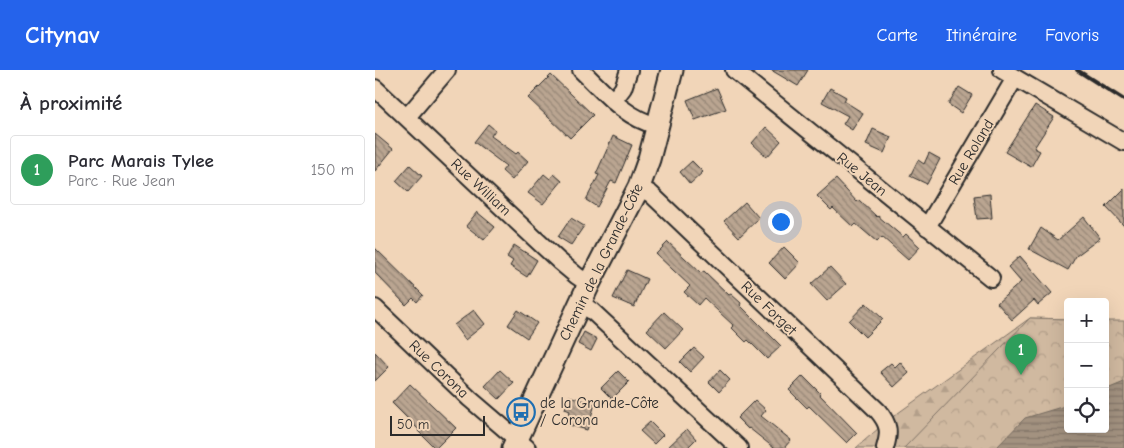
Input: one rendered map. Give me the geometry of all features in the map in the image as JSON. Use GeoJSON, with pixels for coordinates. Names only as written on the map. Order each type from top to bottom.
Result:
{"type":"FeatureCollection","features":[{"type":"Feature","properties":{"kind":"main road","name":"Chemin de la Grande-Côte"},"geometry":{"type":"LineString","coordinates":[[519,445],[589,284],[639,187],[649,159],[672,70]]}},
{"type":"Feature","properties":{"kind":"street"},"geometry":{"type":"LineString","coordinates":[[407,117],[447,70]]}},
{"type":"Feature","properties":{"kind":"street"},"geometry":{"type":"LineString","coordinates":[[581,70],[628,113],[657,126]]}},
{"type":"Feature","properties":{"kind":"street"},"geometry":{"type":"LineString","coordinates":[[613,101],[624,86],[629,70]]}},
{"type":"Feature","properties":{"kind":"street","name":"Rue Jean"},"geometry":{"type":"LineString","coordinates":[[734,70],[991,278]]}},
{"type":"Feature","properties":{"kind":"street"},"geometry":{"type":"LineString","coordinates":[[1009,74],[1124,142]]}},
{"type":"Feature","properties":{"kind":"street","name":"Rue Roland"},"geometry":{"type":"LineString","coordinates":[[927,227],[1009,74]]}},
{"type":"Feature","properties":{"kind":"street","name":"Rue William"},"geometry":{"type":"LineString","coordinates":[[375,88],[553,255],[589,284]]}},
{"type":"Feature","properties":{"kind":"street","name":"Rue Forget"},"geometry":{"type":"LineString","coordinates":[[639,187],[651,194],[871,404],[885,421],[887,426],[887,442]]}},
{"type":"Feature","properties":{"kind":"street"},"geometry":{"type":"LineString","coordinates":[[580,304],[592,311],[739,448]]}},
{"type":"Feature","properties":{"kind":"street","name":"Rue Corona"},"geometry":{"type":"LineString","coordinates":[[375,308],[519,445]]}},
{"type":"Feature","properties":{"kind":"green space"},"geometry":{"type":"Polygon","coordinates":[[[1030,318],[1064,319],[1064,326],[996,448],[856,448],[887,421],[1030,318]]]}},
{"type":"Feature","properties":{"kind":"green space"},"geometry":{"type":"Polygon","coordinates":[[[1030,318],[1064,319],[1064,433],[1109,433],[1109,321],[1124,321],[1124,448],[904,448],[1030,318]]]}},
{"type":"Feature","properties":{"kind":"shaded area"},"geometry":{"type":"Polygon","coordinates":[[[1124,382],[1124,448],[996,448],[1025,418],[1064,406],[1064,433],[1109,433],[1109,388],[1124,382]]]}},
{"type":"Feature","properties":{"kind":"building"},"geometry":{"type":"Polygon","coordinates":[[[771,70],[808,70],[798,86],[771,70]]]}},
{"type":"Feature","properties":{"kind":"building"},"geometry":{"type":"Polygon","coordinates":[[[551,75],[593,115],[570,138],[528,98],[551,75]]]}},
{"type":"Feature","properties":{"kind":"building"},"geometry":{"type":"Polygon","coordinates":[[[959,87],[972,95],[961,113],[948,104],[959,87]]]}},
{"type":"Feature","properties":{"kind":"building"},"geometry":{"type":"Polygon","coordinates":[[[717,88],[726,109],[695,120],[687,100],[717,88]]]}},
{"type":"Feature","properties":{"kind":"building"},"geometry":{"type":"Polygon","coordinates":[[[830,88],[846,97],[844,101],[863,113],[852,130],[843,124],[848,116],[822,102],[830,88]]]}},
{"type":"Feature","properties":{"kind":"building"},"geometry":{"type":"Polygon","coordinates":[[[1035,105],[1054,117],[1034,148],[1040,151],[1031,167],[1005,152],[1035,105]]]}},
{"type":"Feature","properties":{"kind":"building"},"geometry":{"type":"Polygon","coordinates":[[[488,124],[495,130],[491,136],[516,154],[518,152],[528,161],[512,180],[502,171],[506,166],[474,142],[488,124]]]}},
{"type":"Feature","properties":{"kind":"building"},"geometry":{"type":"Polygon","coordinates":[[[766,127],[781,141],[767,157],[752,143],[766,127]]]}},
{"type":"Feature","properties":{"kind":"building"},"geometry":{"type":"Polygon","coordinates":[[[873,129],[891,137],[884,153],[866,145],[873,129]]]}},
{"type":"Feature","properties":{"kind":"building"},"geometry":{"type":"Polygon","coordinates":[[[375,134],[393,149],[375,171],[375,134]]]}},
{"type":"Feature","properties":{"kind":"building"},"geometry":{"type":"Polygon","coordinates":[[[613,136],[632,145],[616,183],[611,181],[597,207],[586,200],[599,175],[596,174],[613,136]]]}},
{"type":"Feature","properties":{"kind":"building"},"geometry":{"type":"Polygon","coordinates":[[[929,153],[940,159],[927,184],[910,176],[918,160],[924,164],[929,153]]]}},
{"type":"Feature","properties":{"kind":"building"},"geometry":{"type":"Polygon","coordinates":[[[692,161],[703,172],[690,184],[680,172],[692,161]]]}},
{"type":"Feature","properties":{"kind":"building"},"geometry":{"type":"Polygon","coordinates":[[[410,165],[422,176],[408,192],[396,181],[410,165]]]}},
{"type":"Feature","properties":{"kind":"building"},"geometry":{"type":"Polygon","coordinates":[[[544,174],[550,179],[554,174],[562,181],[543,204],[528,193],[544,174]]]}},
{"type":"Feature","properties":{"kind":"building"},"geometry":{"type":"Polygon","coordinates":[[[836,179],[857,202],[859,200],[877,217],[903,237],[906,234],[920,247],[908,260],[882,237],[877,242],[856,224],[853,227],[817,196],[836,179]]]}},
{"type":"Feature","properties":{"kind":"building"},"geometry":{"type":"Polygon","coordinates":[[[1124,189],[1124,226],[1106,207],[1124,189]]]}},
{"type":"Feature","properties":{"kind":"building"},"geometry":{"type":"Polygon","coordinates":[[[990,194],[992,218],[977,219],[974,196],[990,194]]]}},
{"type":"Feature","properties":{"kind":"building"},"geometry":{"type":"Polygon","coordinates":[[[745,202],[759,218],[739,237],[724,221],[745,202]]]}},
{"type":"Feature","properties":{"kind":"building"},"geometry":{"type":"Polygon","coordinates":[[[477,212],[495,227],[484,240],[466,226],[477,212]]]}},
{"type":"Feature","properties":{"kind":"building"},"geometry":{"type":"Polygon","coordinates":[[[1084,217],[1100,238],[1076,256],[1068,270],[1029,249],[1041,228],[1058,240],[1084,217]]]}},
{"type":"Feature","properties":{"kind":"building"},"geometry":{"type":"Polygon","coordinates":[[[571,218],[584,226],[571,245],[558,237],[571,218]]]}},
{"type":"Feature","properties":{"kind":"building"},"geometry":{"type":"Polygon","coordinates":[[[668,242],[701,273],[704,271],[729,295],[731,294],[741,303],[740,305],[781,346],[767,359],[748,340],[746,342],[732,328],[734,326],[704,298],[698,305],[684,292],[690,286],[656,254],[668,242]]]}},
{"type":"Feature","properties":{"kind":"building"},"geometry":{"type":"Polygon","coordinates":[[[514,245],[537,260],[527,277],[510,266],[513,261],[507,257],[514,245]]]}},
{"type":"Feature","properties":{"kind":"building"},"geometry":{"type":"Polygon","coordinates":[[[784,247],[800,263],[785,279],[769,263],[784,247]]]}},
{"type":"Feature","properties":{"kind":"building"},"geometry":{"type":"Polygon","coordinates":[[[375,248],[423,295],[417,302],[413,298],[406,305],[375,273],[375,248]]]}},
{"type":"Feature","properties":{"kind":"building"},"geometry":{"type":"Polygon","coordinates":[[[1020,256],[1052,293],[1038,305],[1034,300],[1012,320],[997,303],[1021,282],[1008,267],[1020,256]]]}},
{"type":"Feature","properties":{"kind":"building"},"geometry":{"type":"Polygon","coordinates":[[[830,267],[846,284],[827,301],[811,284],[830,267]]]}},
{"type":"Feature","properties":{"kind":"building"},"geometry":{"type":"Polygon","coordinates":[[[627,270],[647,279],[634,307],[613,298],[627,270]]]}},
{"type":"Feature","properties":{"kind":"building"},"geometry":{"type":"Polygon","coordinates":[[[866,303],[883,319],[865,337],[849,321],[866,303]]]}},
{"type":"Feature","properties":{"kind":"building"},"geometry":{"type":"Polygon","coordinates":[[[474,310],[485,324],[465,340],[454,325],[474,310]]]}},
{"type":"Feature","properties":{"kind":"building"},"geometry":{"type":"Polygon","coordinates":[[[518,310],[537,323],[527,338],[508,325],[518,310]]]}},
{"type":"Feature","properties":{"kind":"building"},"geometry":{"type":"Polygon","coordinates":[[[664,312],[683,330],[666,348],[647,330],[664,312]]]}},
{"type":"Feature","properties":{"kind":"building"},"geometry":{"type":"Polygon","coordinates":[[[584,332],[597,339],[591,351],[578,344],[584,332]]]}},
{"type":"Feature","properties":{"kind":"building"},"geometry":{"type":"Polygon","coordinates":[[[694,348],[704,357],[690,372],[680,362],[694,348]]]}},
{"type":"Feature","properties":{"kind":"building"},"geometry":{"type":"Polygon","coordinates":[[[375,352],[389,367],[375,381],[375,352]]]}},
{"type":"Feature","properties":{"kind":"building"},"geometry":{"type":"Polygon","coordinates":[[[900,362],[909,373],[894,387],[880,372],[891,363],[895,367],[900,362]]]}},
{"type":"Feature","properties":{"kind":"building"},"geometry":{"type":"Polygon","coordinates":[[[500,370],[514,383],[499,399],[485,386],[500,370]]]}},
{"type":"Feature","properties":{"kind":"building"},"geometry":{"type":"Polygon","coordinates":[[[720,370],[730,380],[719,392],[709,382],[720,370]]]}},
{"type":"Feature","properties":{"kind":"building"},"geometry":{"type":"Polygon","coordinates":[[[618,371],[629,382],[612,399],[601,388],[618,371]]]}},
{"type":"Feature","properties":{"kind":"building"},"geometry":{"type":"Polygon","coordinates":[[[803,376],[857,433],[847,443],[809,406],[807,408],[789,390],[803,376]]]}},
{"type":"Feature","properties":{"kind":"building"},"geometry":{"type":"Polygon","coordinates":[[[410,384],[456,428],[436,448],[392,403],[410,384]]]}},
{"type":"Feature","properties":{"kind":"building"},"geometry":{"type":"Polygon","coordinates":[[[569,396],[595,404],[587,430],[566,424],[570,411],[565,409],[569,396]]]}},
{"type":"Feature","properties":{"kind":"building"},"geometry":{"type":"Polygon","coordinates":[[[755,400],[766,410],[761,416],[791,440],[784,448],[774,448],[748,429],[737,418],[755,400]]]}},
{"type":"Feature","properties":{"kind":"building"},"geometry":{"type":"Polygon","coordinates":[[[650,422],[663,435],[654,444],[640,431],[650,422]]]}},
{"type":"Feature","properties":{"kind":"building"},"geometry":{"type":"Polygon","coordinates":[[[687,429],[696,439],[687,448],[667,448],[687,429]]]}},
{"type":"Feature","properties":{"kind":"railway"},"geometry":{"type":"LineString","coordinates":[[1077,70],[1124,100]]}},
{"type":"Feature","properties":{"kind":"place","name":"Parc Marais Tylee"},"geometry":{"type":"Point","coordinates":[1021,375]}},
{"type":"Feature","properties":{"kind":"place","name":"de la Grande-Côte / Corona"},"geometry":{"type":"Point","coordinates":[521,412]}}]}
